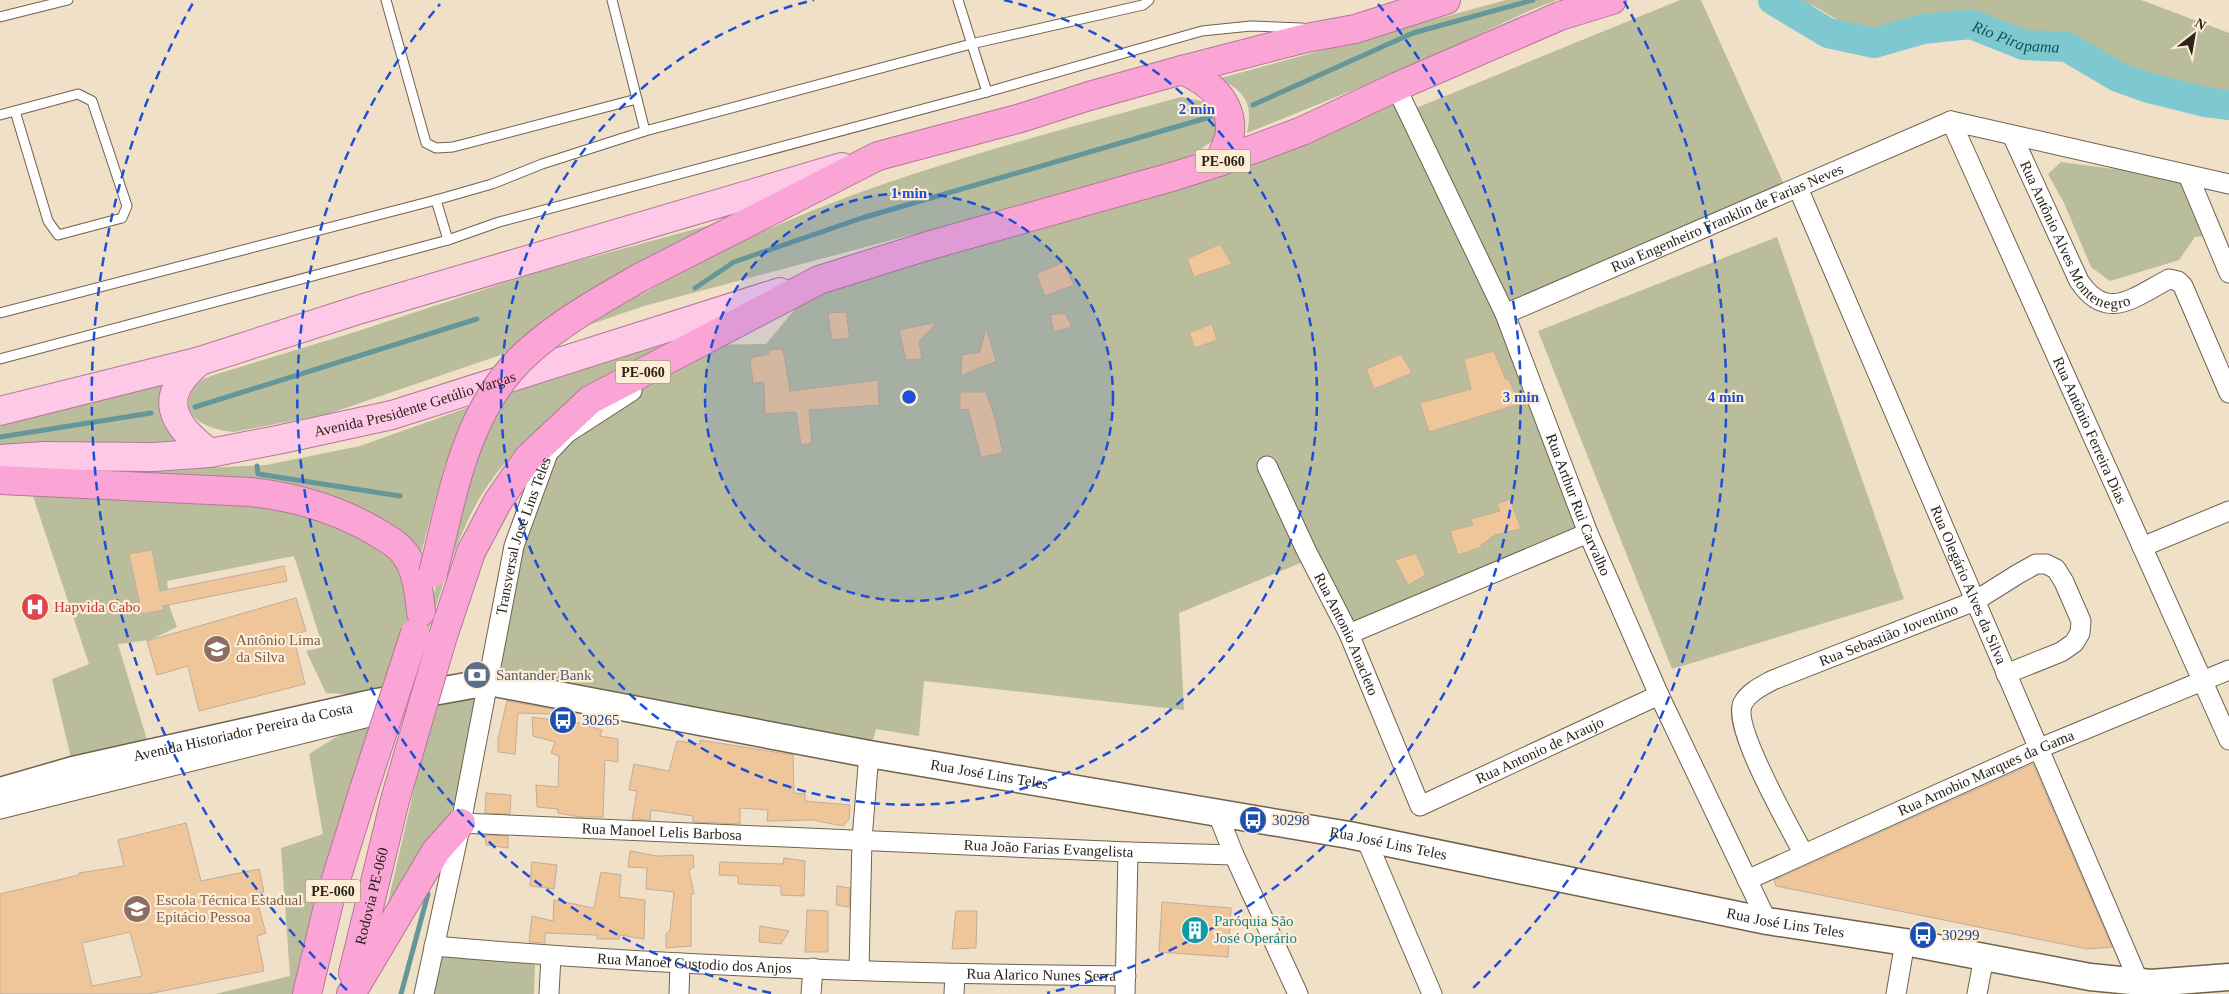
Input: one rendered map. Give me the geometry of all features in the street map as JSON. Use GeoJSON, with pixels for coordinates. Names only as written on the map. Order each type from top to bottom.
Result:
{"type":"FeatureCollection","features":[{"type":"Feature","properties":{"kind":"highway","name":"PE-060"},"geometry":{"type":"LineString","coordinates":[[307,994],[329,902],[418,622],[462,459],[480,415],[489,400],[527,352],[574,316],[639,278],[878,156],[1021,118],[1089,96],[1182,70],[1297,40],[1355,29],[1446,0]]}},
{"type":"Feature","properties":{"kind":"highway","name":"PE-060"},"geometry":{"type":"LineString","coordinates":[[694,345],[819,280],[924,246],[1219,162],[1302,131],[1396,87],[1560,16],[1612,0]]}},
{"type":"Feature","properties":{"kind":"highway"},"geometry":{"type":"LineString","coordinates":[[1182,70],[1209,84],[1226,109],[1230,134],[1219,162]]}},
{"type":"Feature","properties":{"kind":"highway","name":"Rodovia PE-060"},"geometry":{"type":"LineString","coordinates":[[349,994],[395,800],[442,639],[471,552],[498,501],[528,458],[590,400],[694,345]]}},
{"type":"Feature","properties":{"kind":"highway"},"geometry":{"type":"LineString","coordinates":[[0,480],[251,492],[282,495],[327,508],[390,540],[404,553],[416,579],[418,622]]}},
{"type":"Feature","properties":{"kind":"highway"},"geometry":{"type":"LineString","coordinates":[[349,994],[436,851],[461,823]]}},
{"type":"Feature","properties":{"kind":"main road"},"geometry":{"type":"LineString","coordinates":[[0,411],[200,361],[361,309],[878,156]]}},
{"type":"Feature","properties":{"kind":"main road","name":"Avenida Presidente Getúlio Vargas"},"geometry":{"type":"LineString","coordinates":[[0,458],[44,456],[154,457],[210,453],[392,415],[819,280]]}},
{"type":"Feature","properties":{"kind":"main road"},"geometry":{"type":"LineString","coordinates":[[200,361],[186,372],[178,384],[172,406],[176,420],[184,431],[210,453]]}},
{"type":"Feature","properties":{"kind":"street","name":"Rua Arthur Rui Carvalho"},"geometry":{"type":"LineString","coordinates":[[1396,87],[1505,314],[1588,533],[1659,695],[1767,921]]}},
{"type":"Feature","properties":{"kind":"street","name":"Rua Engenheiro Franklin de Farias Neves"},"geometry":{"type":"LineString","coordinates":[[1505,314],[1798,188],[1950,120]]}},
{"type":"Feature","properties":{"kind":"street"},"geometry":{"type":"LineString","coordinates":[[1950,120],[2229,184]]}},
{"type":"Feature","properties":{"kind":"street","name":"Rua Antônio Ferreira Dias"},"geometry":{"type":"LineString","coordinates":[[1950,120],[2229,740]]}},
{"type":"Feature","properties":{"kind":"street","name":"Rua Antônio Alves Montenegro"},"geometry":{"type":"LineString","coordinates":[[2012,135],[2079,281],[2086,292],[2096,300],[2108,305],[2122,303],[2168,278],[2178,281],[2182,286],[2229,393]]}},
{"type":"Feature","properties":{"kind":"street"},"geometry":{"type":"LineString","coordinates":[[2188,175],[2229,273]]}},
{"type":"Feature","properties":{"kind":"street","name":"Rua Olegário Alves da Silva"},"geometry":{"type":"LineString","coordinates":[[1798,188],[2139,982]]}},
{"type":"Feature","properties":{"kind":"street","name":"Transversal José Lins Teles"},"geometry":{"type":"LineString","coordinates":[[424,994],[461,823],[514,546],[548,453],[567,432],[645,383],[694,345]]}},
{"type":"Feature","properties":{"kind":"street","name":"Rua Antonio Anacleto"},"geometry":{"type":"LineString","coordinates":[[1267,466],[1306,550],[1349,634],[1420,806]]}},
{"type":"Feature","properties":{"kind":"street"},"geometry":{"type":"LineString","coordinates":[[2142,547],[2229,510]]}},
{"type":"Feature","properties":{"kind":"street"},"geometry":{"type":"LineString","coordinates":[[1349,634],[1588,533]]}},
{"type":"Feature","properties":{"kind":"street","name":"Rua Sebastião Joventino"},"geometry":{"type":"LineString","coordinates":[[1803,853],[1750,748],[1741,717],[1742,704],[1749,695],[1773,680],[1975,601],[2036,564],[2046,564],[2056,569],[2081,621],[2080,633],[2074,643],[2061,652],[2006,674]]}},
{"type":"Feature","properties":{"kind":"street","name":"Rua Arnobio Marques da Gama"},"geometry":{"type":"LineString","coordinates":[[1747,880],[1803,853],[2040,748],[2229,670]]}},
{"type":"Feature","properties":{"kind":"street","name":"Rua José Lins Teles"},"geometry":{"type":"LineString","coordinates":[[489,682],[869,754],[1366,838],[1767,921],[1905,942],[2090,977],[2139,982],[2178,982],[2229,977]]}},
{"type":"Feature","properties":{"kind":"street","name":"Avenida Historiador Pereira da Costa"},"geometry":{"type":"LineString","coordinates":[[0,791],[92,766],[377,702],[489,682]]}},
{"type":"Feature","properties":{"kind":"street","name":"Rua Antonio de Araujo"},"geometry":{"type":"LineString","coordinates":[[1420,806],[1659,695]]}},
{"type":"Feature","properties":{"kind":"street"},"geometry":{"type":"LineString","coordinates":[[0,809],[370,716],[462,696],[469,698],[482,712]]}},
{"type":"Feature","properties":{"kind":"street"},"geometry":{"type":"LineString","coordinates":[[859,970],[862,839],[869,754]]}},
{"type":"Feature","properties":{"kind":"street"},"geometry":{"type":"LineString","coordinates":[[1217,812],[1234,855],[1298,994]]}},
{"type":"Feature","properties":{"kind":"street","name":"Rua Manoel Lelis Barbosa"},"geometry":{"type":"LineString","coordinates":[[461,823],[862,839]]}},
{"type":"Feature","properties":{"kind":"street"},"geometry":{"type":"LineString","coordinates":[[1366,838],[1432,994]]}},
{"type":"Feature","properties":{"kind":"street","name":"Rua João Farias Evangelista"},"geometry":{"type":"LineString","coordinates":[[862,839],[1128,852],[1234,855]]}},
{"type":"Feature","properties":{"kind":"street"},"geometry":{"type":"LineString","coordinates":[[1126,985],[1128,852]]}},
{"type":"Feature","properties":{"kind":"street"},"geometry":{"type":"LineString","coordinates":[[1896,994],[1905,942]]}},
{"type":"Feature","properties":{"kind":"street","name":"Rua Manoel Custodio dos Anjos"},"geometry":{"type":"LineString","coordinates":[[434,946],[551,956],[680,963],[955,974]]}},
{"type":"Feature","properties":{"kind":"street"},"geometry":{"type":"LineString","coordinates":[[549,994],[551,956]]}},
{"type":"Feature","properties":{"kind":"street"},"geometry":{"type":"LineString","coordinates":[[1977,994],[1984,957]]}},
{"type":"Feature","properties":{"kind":"street"},"geometry":{"type":"LineString","coordinates":[[679,994],[680,963]]}},
{"type":"Feature","properties":{"kind":"street"},"geometry":{"type":"LineString","coordinates":[[812,968],[812,994]]}},
{"type":"Feature","properties":{"kind":"street"},"geometry":{"type":"LineString","coordinates":[[954,994],[955,974]]}},
{"type":"Feature","properties":{"kind":"street","name":"Rua Alarico Nunes Serra"},"geometry":{"type":"LineString","coordinates":[[955,974],[1126,985]]}},
{"type":"Feature","properties":{"kind":"lane"},"geometry":{"type":"LineString","coordinates":[[0,18],[68,0]]}},
{"type":"Feature","properties":{"kind":"lane"},"geometry":{"type":"LineString","coordinates":[[386,0],[426,143],[436,148],[453,147],[637,99]]}},
{"type":"Feature","properties":{"kind":"lane"},"geometry":{"type":"LineString","coordinates":[[612,0],[645,131]]}},
{"type":"Feature","properties":{"kind":"lane"},"geometry":{"type":"LineString","coordinates":[[958,0],[987,92]]}},
{"type":"Feature","properties":{"kind":"lane"},"geometry":{"type":"LineString","coordinates":[[0,313],[436,200],[492,184],[542,164],[645,131],[972,44],[1143,5],[1148,0]]}},
{"type":"Feature","properties":{"kind":"lane"},"geometry":{"type":"LineString","coordinates":[[0,359],[448,240],[499,222],[987,92],[1202,31],[1251,26],[1355,29]]}},
{"type":"Feature","properties":{"kind":"lane"},"geometry":{"type":"LineString","coordinates":[[0,115],[78,94],[92,101],[127,206],[122,218],[66,235],[58,235],[48,222],[15,111]]}},
{"type":"Feature","properties":{"kind":"lane"},"geometry":{"type":"LineString","coordinates":[[436,200],[448,240]]}},
{"type":"Feature","properties":{"kind":"lane"},"geometry":{"type":"LineString","coordinates":[[615,224],[642,216],[675,216]]}},
{"type":"Feature","properties":{"kind":"lane"},"geometry":{"type":"LineString","coordinates":[[536,257],[590,231]]}},
{"type":"Feature","properties":{"kind":"green space"},"geometry":{"type":"Polygon","coordinates":[[[1506,0],[1557,0],[1531,10],[1408,68],[1247,133],[1249,114],[1246,100],[1236,89],[1221,78],[1506,0]]]}},
{"type":"Feature","properties":{"kind":"green space"},"geometry":{"type":"Polygon","coordinates":[[[1680,0],[1701,0],[1784,184],[1509,304],[1416,108],[1680,0]]]}},
{"type":"Feature","properties":{"kind":"green space"},"geometry":{"type":"Polygon","coordinates":[[[1796,0],[2141,0],[2229,33],[2229,94],[2180,88],[2109,62],[2072,38],[2032,33],[1985,17],[1957,11],[1918,22],[1865,33],[1814,6],[1796,0]]]}},
{"type":"Feature","properties":{"kind":"green space"},"geometry":{"type":"Polygon","coordinates":[[[1396,87],[1505,314],[1587,533],[1351,633],[1310,559],[1179,613],[1184,710],[924,681],[919,736],[876,729],[869,754],[489,682],[520,547],[529,525],[528,458],[694,345],[766,344],[819,280],[1035,216],[1396,87]]]}},
{"type":"Feature","properties":{"kind":"green space"},"geometry":{"type":"Polygon","coordinates":[[[1181,97],[1212,103],[1221,126],[1214,140],[1192,155],[1129,177],[644,306],[328,414],[234,432],[219,430],[203,424],[192,414],[189,407],[189,399],[196,385],[203,379],[217,374],[355,332],[537,272],[721,222],[605,284],[641,295],[704,260],[769,229],[836,201],[972,155],[1181,97]]]}},
{"type":"Feature","properties":{"kind":"green space"},"geometry":{"type":"Polygon","coordinates":[[[2061,162],[2183,178],[2205,236],[2195,237],[2179,260],[2110,281],[2091,267],[2064,203],[2048,174],[2061,162]]]}},
{"type":"Feature","properties":{"kind":"green space"},"geometry":{"type":"Polygon","coordinates":[[[1777,237],[1904,599],[1672,669],[1538,331],[1777,237]]]}},
{"type":"Feature","properties":{"kind":"green space"},"geometry":{"type":"Polygon","coordinates":[[[696,326],[599,384],[538,429],[512,455],[488,485],[461,535],[420,657],[426,621],[469,470],[445,464],[418,565],[358,511],[94,473],[266,465],[360,446],[696,326]]]}},
{"type":"Feature","properties":{"kind":"green space"},"geometry":{"type":"Polygon","coordinates":[[[167,376],[160,396],[159,412],[165,427],[178,444],[0,448],[0,422],[167,376]]]}},
{"type":"Feature","properties":{"kind":"green space"},"geometry":{"type":"Polygon","coordinates":[[[28,481],[208,489],[361,529],[429,589],[394,697],[326,693],[306,651],[323,647],[294,556],[167,581],[170,608],[177,627],[150,640],[118,644],[147,740],[71,758],[52,679],[89,664],[28,481]]]}},
{"type":"Feature","properties":{"kind":"green space"},"geometry":{"type":"Polygon","coordinates":[[[482,690],[458,799],[439,833],[384,920],[428,728],[440,693],[482,690]]]}},
{"type":"Feature","properties":{"kind":"green space"},"geometry":{"type":"Polygon","coordinates":[[[370,716],[384,726],[315,994],[215,994],[290,976],[281,848],[323,834],[309,754],[370,716]]]}},
{"type":"Feature","properties":{"kind":"green space"},"geometry":{"type":"Polygon","coordinates":[[[442,953],[532,962],[535,965],[534,994],[431,994],[442,953]]]}},
{"type":"Feature","properties":{"kind":"building"},"geometry":{"type":"Polygon","coordinates":[[[1220,244],[1232,264],[1194,277],[1187,259],[1220,244]]]}},
{"type":"Feature","properties":{"kind":"building"},"geometry":{"type":"Polygon","coordinates":[[[1063,262],[1074,285],[1045,296],[1036,274],[1063,262]]]}},
{"type":"Feature","properties":{"kind":"building"},"geometry":{"type":"Polygon","coordinates":[[[846,312],[850,338],[832,340],[828,313],[846,312]]]}},
{"type":"Feature","properties":{"kind":"building"},"geometry":{"type":"Polygon","coordinates":[[[1065,313],[1072,327],[1054,332],[1050,315],[1065,313]]]}},
{"type":"Feature","properties":{"kind":"building"},"geometry":{"type":"Polygon","coordinates":[[[937,322],[919,342],[922,359],[906,360],[899,330],[937,322]]]}},
{"type":"Feature","properties":{"kind":"building"},"geometry":{"type":"Polygon","coordinates":[[[1212,324],[1217,340],[1195,348],[1189,333],[1212,324]]]}},
{"type":"Feature","properties":{"kind":"building"},"geometry":{"type":"Polygon","coordinates":[[[986,327],[996,361],[961,376],[962,355],[980,352],[986,327]]]}},
{"type":"Feature","properties":{"kind":"building"},"geometry":{"type":"Polygon","coordinates":[[[783,349],[790,391],[878,380],[879,405],[809,410],[812,443],[801,445],[796,412],[765,414],[764,382],[753,383],[750,358],[769,354],[768,350],[783,349]]]}},
{"type":"Feature","properties":{"kind":"building"},"geometry":{"type":"Polygon","coordinates":[[[1494,351],[1506,380],[1509,379],[1519,404],[1429,432],[1420,403],[1471,389],[1464,359],[1494,351]]]}},
{"type":"Feature","properties":{"kind":"building"},"geometry":{"type":"Polygon","coordinates":[[[1401,354],[1412,373],[1374,389],[1366,369],[1401,354]]]}},
{"type":"Feature","properties":{"kind":"building"},"geometry":{"type":"Polygon","coordinates":[[[960,392],[986,392],[995,418],[1003,453],[981,457],[968,409],[960,410],[960,392]]]}},
{"type":"Feature","properties":{"kind":"building"},"geometry":{"type":"Polygon","coordinates":[[[1510,499],[1521,529],[1495,535],[1481,545],[1482,547],[1458,555],[1450,531],[1473,525],[1471,519],[1500,511],[1497,504],[1510,499]]]}},
{"type":"Feature","properties":{"kind":"building"},"geometry":{"type":"Polygon","coordinates":[[[152,550],[160,591],[284,566],[287,581],[163,606],[164,610],[142,614],[129,554],[152,550]]]}},
{"type":"Feature","properties":{"kind":"building"},"geometry":{"type":"Polygon","coordinates":[[[1416,553],[1426,575],[1408,585],[1395,560],[1416,553]]]}},
{"type":"Feature","properties":{"kind":"building"},"geometry":{"type":"Polygon","coordinates":[[[296,598],[306,631],[293,635],[305,684],[199,711],[188,666],[157,675],[147,641],[296,598]]]}},
{"type":"Feature","properties":{"kind":"building"},"geometry":{"type":"Polygon","coordinates":[[[507,701],[553,709],[552,714],[518,713],[515,754],[498,752],[498,739],[507,701]]]}},
{"type":"Feature","properties":{"kind":"building"},"geometry":{"type":"Polygon","coordinates":[[[532,717],[568,722],[569,720],[602,730],[600,736],[618,739],[618,762],[605,760],[603,817],[580,817],[558,813],[558,809],[537,807],[536,785],[558,787],[559,756],[551,753],[555,742],[533,736],[532,717]]]}},
{"type":"Feature","properties":{"kind":"building"},"geometry":{"type":"Polygon","coordinates":[[[700,740],[793,755],[794,793],[805,794],[805,801],[850,805],[849,819],[843,826],[813,820],[767,821],[768,810],[740,808],[740,824],[693,822],[693,816],[651,810],[650,820],[632,819],[637,791],[629,790],[634,764],[669,771],[677,741],[700,744],[700,740]]]}},
{"type":"Feature","properties":{"kind":"building"},"geometry":{"type":"Polygon","coordinates":[[[2033,764],[2112,947],[2087,949],[1776,886],[1774,880],[2033,764]]]}},
{"type":"Feature","properties":{"kind":"building"},"geometry":{"type":"Polygon","coordinates":[[[486,793],[511,795],[510,814],[485,813],[486,793]]]}},
{"type":"Feature","properties":{"kind":"building"},"geometry":{"type":"Polygon","coordinates":[[[186,823],[201,881],[259,869],[264,892],[255,894],[266,933],[257,936],[264,971],[148,994],[0,994],[0,894],[79,875],[79,873],[124,866],[118,840],[186,823]],[[130,932],[82,943],[92,986],[142,976],[130,932]]]}},
{"type":"Feature","properties":{"kind":"building"},"geometry":{"type":"Polygon","coordinates":[[[485,835],[508,836],[508,848],[486,845],[485,835]]]}},
{"type":"Feature","properties":{"kind":"building"},"geometry":{"type":"Polygon","coordinates":[[[630,851],[657,856],[693,855],[694,867],[689,870],[694,894],[691,894],[691,946],[666,948],[666,934],[670,930],[674,892],[646,889],[647,868],[628,867],[630,851]]]}},
{"type":"Feature","properties":{"kind":"building"},"geometry":{"type":"Polygon","coordinates":[[[784,858],[805,861],[804,896],[781,895],[781,886],[738,884],[738,876],[719,875],[720,862],[783,864],[784,858]]]}},
{"type":"Feature","properties":{"kind":"building"},"geometry":{"type":"Polygon","coordinates":[[[532,862],[557,865],[554,889],[530,886],[532,862]]]}},
{"type":"Feature","properties":{"kind":"building"},"geometry":{"type":"Polygon","coordinates":[[[601,872],[621,875],[619,897],[645,900],[644,939],[620,935],[619,939],[597,939],[597,935],[545,933],[545,943],[529,942],[532,916],[553,921],[554,900],[594,908],[601,872]]]}},
{"type":"Feature","properties":{"kind":"building"},"geometry":{"type":"Polygon","coordinates":[[[837,886],[850,888],[849,907],[836,905],[837,886]]]}},
{"type":"Feature","properties":{"kind":"building","name":"Paróquia São José Operário"},"geometry":{"type":"Polygon","coordinates":[[[1162,902],[1231,908],[1228,957],[1159,952],[1162,902]]]}},
{"type":"Feature","properties":{"kind":"building"},"geometry":{"type":"Polygon","coordinates":[[[807,910],[828,911],[828,952],[805,952],[807,910]]]}},
{"type":"Feature","properties":{"kind":"building"},"geometry":{"type":"Polygon","coordinates":[[[956,911],[977,911],[976,948],[952,949],[956,911]]]}},
{"type":"Feature","properties":{"kind":"building"},"geometry":{"type":"Polygon","coordinates":[[[760,926],[789,931],[781,944],[759,942],[760,926]]]}},
{"type":"Feature","properties":{"kind":"waterway"},"geometry":{"type":"LineString","coordinates":[[1253,105],[1413,33],[1533,0]]}},
{"type":"Feature","properties":{"kind":"waterway","name":"Rio Pirapama"},"geometry":{"type":"LineString","coordinates":[[1773,0],[1828,33],[1874,43],[1923,29],[1971,24],[2024,45],[2067,47],[2118,77],[2149,88],[2205,102],[2229,105]]}},
{"type":"Feature","properties":{"kind":"waterway"},"geometry":{"type":"LineString","coordinates":[[695,288],[734,262],[862,218],[1210,117]]}},
{"type":"Feature","properties":{"kind":"waterway"},"geometry":{"type":"LineString","coordinates":[[195,407],[477,319]]}},
{"type":"Feature","properties":{"kind":"waterway"},"geometry":{"type":"LineString","coordinates":[[0,437],[151,413]]}},
{"type":"Feature","properties":{"kind":"waterway"},"geometry":{"type":"LineString","coordinates":[[257,466],[258,474],[400,496]]}},
{"type":"Feature","properties":{"kind":"waterway"},"geometry":{"type":"LineString","coordinates":[[401,994],[428,894]]}},
{"type":"Feature","properties":{"kind":"place","name":"Hapvida Cabo"},"geometry":{"type":"Point","coordinates":[35,607]}},
{"type":"Feature","properties":{"kind":"place","name":"Antônio Lima da Silva"},"geometry":{"type":"Point","coordinates":[217,649]}},
{"type":"Feature","properties":{"kind":"place","name":"Santander Bank"},"geometry":{"type":"Point","coordinates":[477,675]}},
{"type":"Feature","properties":{"kind":"place","name":"30265"},"geometry":{"type":"Point","coordinates":[563,720]}},
{"type":"Feature","properties":{"kind":"place","name":"30298"},"geometry":{"type":"Point","coordinates":[1253,820]}},
{"type":"Feature","properties":{"kind":"place","name":"Escola Técnica Estadual Epitácio Pessoa"},"geometry":{"type":"Point","coordinates":[137,909]}},
{"type":"Feature","properties":{"kind":"place","name":"Paróquia São José Operário"},"geometry":{"type":"Point","coordinates":[1195,930]}},
{"type":"Feature","properties":{"kind":"place","name":"30299"},"geometry":{"type":"Point","coordinates":[1923,935]}}]}
